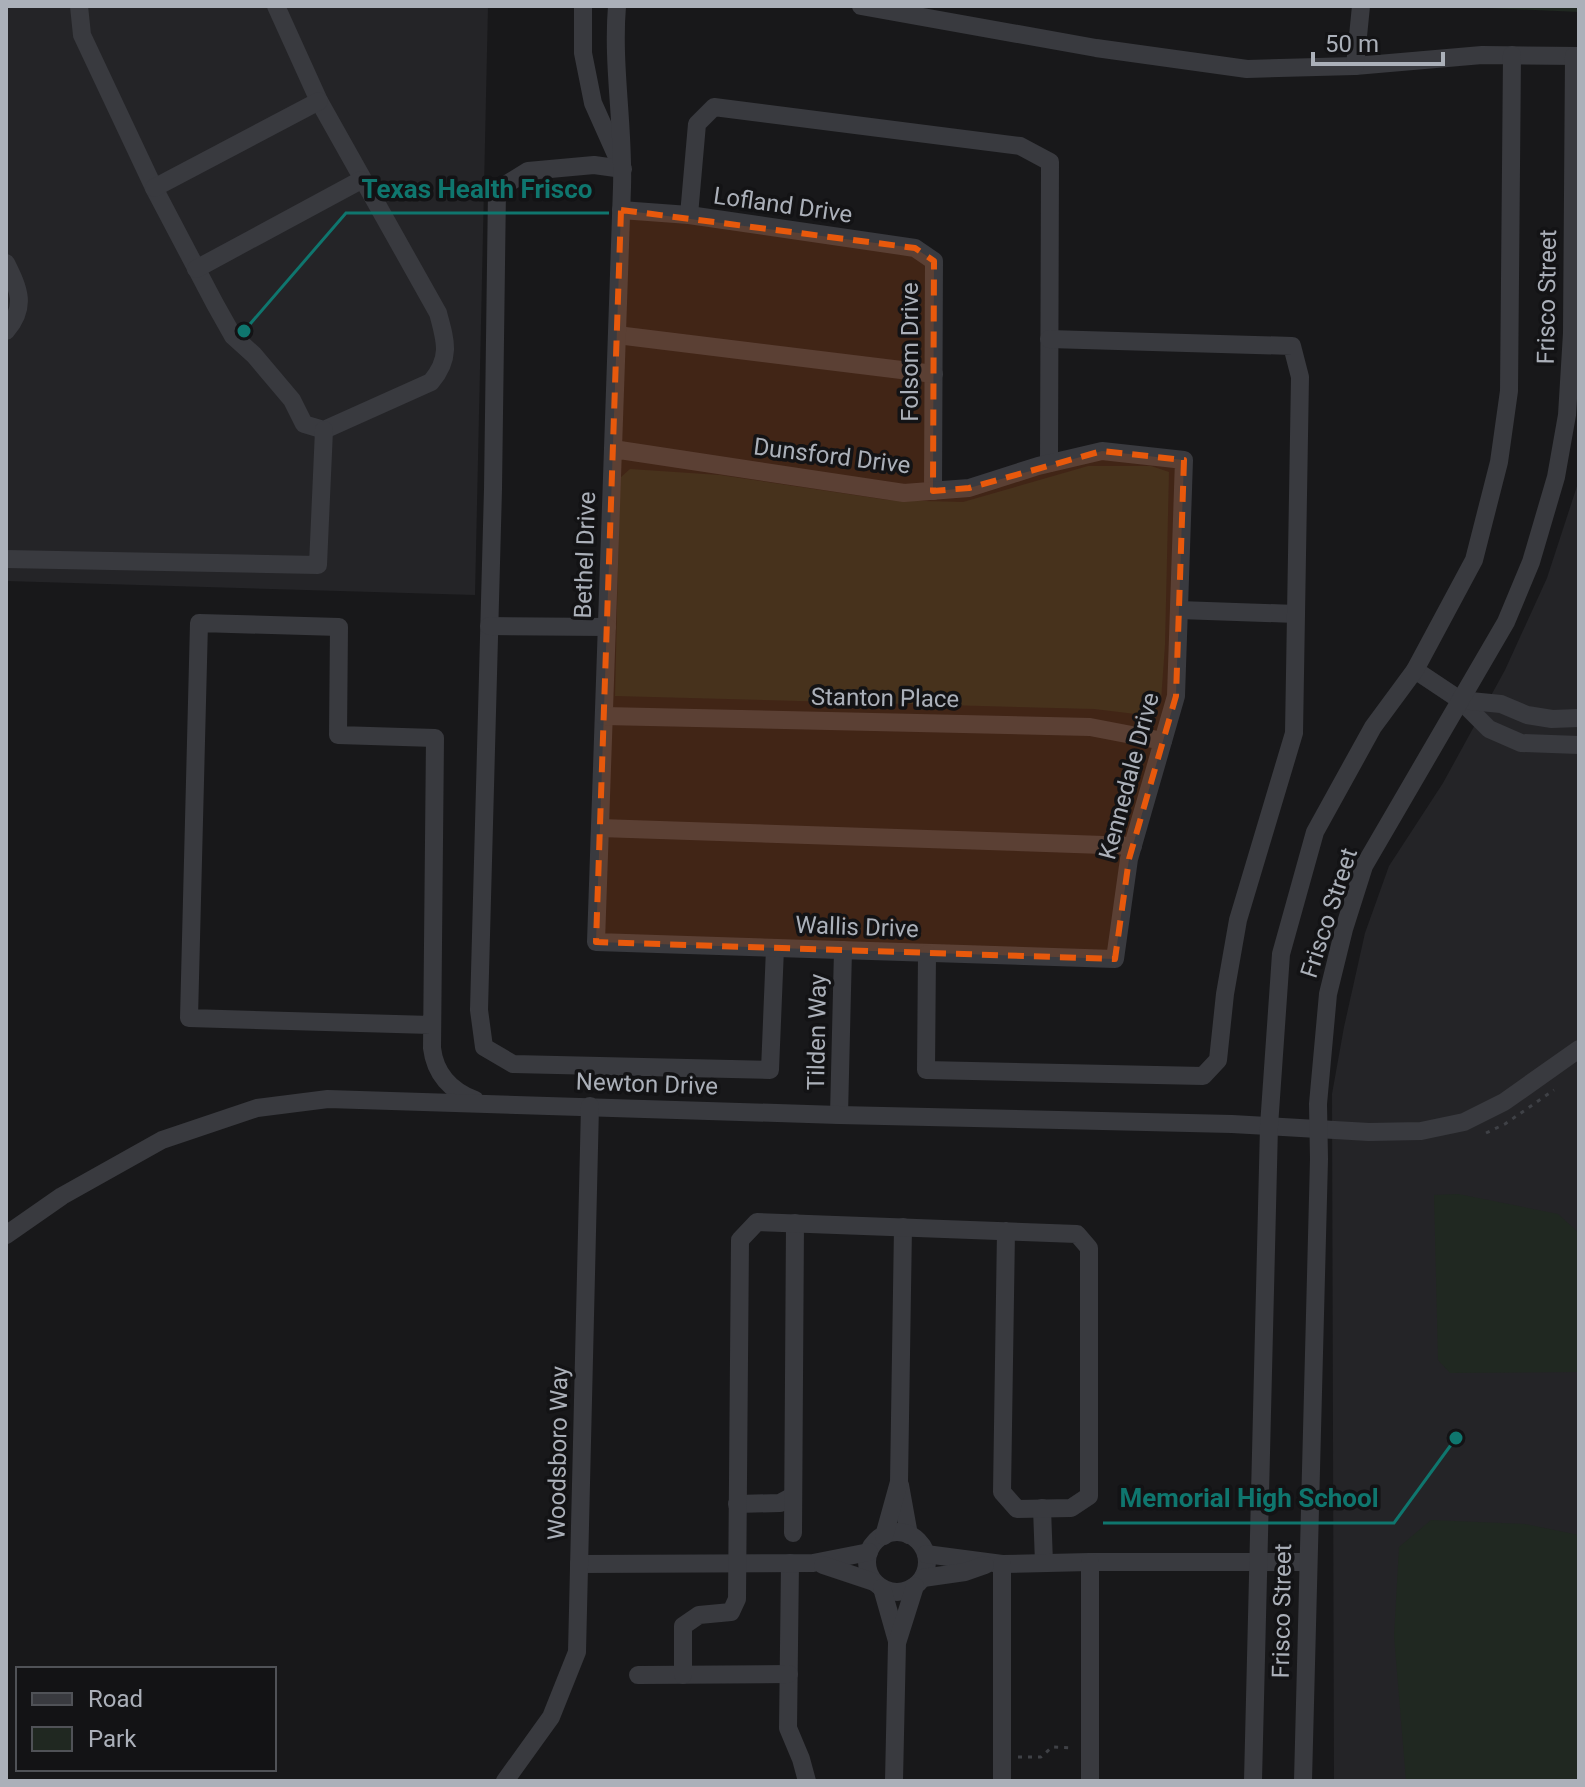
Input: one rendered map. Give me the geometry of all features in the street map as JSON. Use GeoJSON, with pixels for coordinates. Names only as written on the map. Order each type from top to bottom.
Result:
{"type":"FeatureCollection","features":[{"type":"Feature","properties":{"kind":"street"},"geometry":{"type":"LineString","coordinates":[[79,6],[82,35],[154,188],[233,336],[254,355],[292,400],[304,424],[324,430],[431,382],[443,367],[446,342],[438,313],[319,101],[276,6]]}},
{"type":"Feature","properties":{"kind":"street","name":"Bethel Drive"},"geometry":{"type":"LineString","coordinates":[[583,6],[583,53],[593,103],[623,169]]}},
{"type":"Feature","properties":{"kind":"street","name":"Bethel Drive"},"geometry":{"type":"LineString","coordinates":[[596,942],[623,169],[617,6]]}},
{"type":"Feature","properties":{"kind":"street"},"geometry":{"type":"LineString","coordinates":[[861,6],[1096,48],[1247,69],[1355,66],[1482,55],[1576,56]]}},
{"type":"Feature","properties":{"kind":"street"},"geometry":{"type":"LineString","coordinates":[[1355,66],[1361,6]]}},
{"type":"Feature","properties":{"kind":"street","name":"Frisco Street"},"geometry":{"type":"LineString","coordinates":[[1253,1781],[1269,1126],[1281,954],[1315,832],[1373,727],[1415,670],[1474,560],[1499,462],[1509,391],[1512,55]]}},
{"type":"Feature","properties":{"kind":"street","name":"Frisco Street"},"geometry":{"type":"LineString","coordinates":[[1303,1781],[1318,1104],[1328,994],[1360,879],[1392,816],[1506,622],[1531,562],[1556,477],[1576,333],[1576,56]]}},
{"type":"Feature","properties":{"kind":"street"},"geometry":{"type":"LineString","coordinates":[[154,188],[319,101]]}},
{"type":"Feature","properties":{"kind":"street"},"geometry":{"type":"LineString","coordinates":[[689,215],[697,124],[714,107],[1020,146],[1050,162],[1049,463]]}},
{"type":"Feature","properties":{"kind":"street"},"geometry":{"type":"LineString","coordinates":[[623,169],[594,165],[528,171],[497,190],[479,1010],[484,1047],[513,1064],[770,1070],[775,948]]}},
{"type":"Feature","properties":{"kind":"street"},"geometry":{"type":"LineString","coordinates":[[196,269],[361,180]]}},
{"type":"Feature","properties":{"kind":"street","name":"Lofland Drive"},"geometry":{"type":"LineString","coordinates":[[621,210],[689,215],[915,248],[934,261]]}},
{"type":"Feature","properties":{"kind":"street","name":"Folsom Drive"},"geometry":{"type":"LineString","coordinates":[[933,491],[934,261]]}},
{"type":"Feature","properties":{"kind":"street"},"geometry":{"type":"LineString","coordinates":[[6,263],[19,292],[19,313],[6,331]]}},
{"type":"Feature","properties":{"kind":"street"},"geometry":{"type":"LineString","coordinates":[[617,335],[934,374]]}},
{"type":"Feature","properties":{"kind":"street"},"geometry":{"type":"LineString","coordinates":[[927,954],[926,1070],[1203,1076],[1218,1060],[1225,994],[1238,920],[1294,733],[1300,377],[1292,346],[1049,339]]}},
{"type":"Feature","properties":{"kind":"street"},"geometry":{"type":"LineString","coordinates":[[6,559],[318,565],[324,430]]}},
{"type":"Feature","properties":{"kind":"street","name":"Dunsford Drive"},"geometry":{"type":"LineString","coordinates":[[613,449],[904,493],[969,488],[1049,463],[1102,451],[1184,460]]}},
{"type":"Feature","properties":{"kind":"street","name":"Kennedale Drive"},"geometry":{"type":"LineString","coordinates":[[1115,959],[1133,846],[1176,696],[1184,460]]}},
{"type":"Feature","properties":{"kind":"street"},"geometry":{"type":"LineString","coordinates":[[1179,610],[1296,614]]}},
{"type":"Feature","properties":{"kind":"street"},"geometry":{"type":"LineString","coordinates":[[431,1025],[189,1018],[199,623],[339,627],[338,735],[435,738],[433,1060],[446,1082],[456,1091],[485,1103]]}},
{"type":"Feature","properties":{"kind":"street"},"geometry":{"type":"LineString","coordinates":[[489,626],[607,627]]}},
{"type":"Feature","properties":{"kind":"street"},"geometry":{"type":"LineString","coordinates":[[1415,670],[1460,700],[1489,729],[1521,743],[1579,745]]}},
{"type":"Feature","properties":{"kind":"street"},"geometry":{"type":"LineString","coordinates":[[1460,700],[1501,704],[1527,715],[1552,719],[1579,718]]}},
{"type":"Feature","properties":{"kind":"street","name":"Stanton Place"},"geometry":{"type":"LineString","coordinates":[[604,716],[1090,727],[1163,741]]}},
{"type":"Feature","properties":{"kind":"street"},"geometry":{"type":"LineString","coordinates":[[600,828],[1133,846]]}},
{"type":"Feature","properties":{"kind":"street","name":"Wallis Drive"},"geometry":{"type":"LineString","coordinates":[[596,942],[1115,959]]}},
{"type":"Feature","properties":{"kind":"street","name":"Tilden Way"},"geometry":{"type":"LineString","coordinates":[[839,1115],[843,950]]}},
{"type":"Feature","properties":{"kind":"street","name":"Newton Drive"},"geometry":{"type":"LineString","coordinates":[[6,1235],[62,1196],[162,1140],[257,1108],[328,1099],[1269,1126],[1369,1132],[1421,1131],[1464,1122],[1504,1102],[1579,1049]]}},
{"type":"Feature","properties":{"kind":"street","name":"Woodsboro Way"},"geometry":{"type":"LineString","coordinates":[[505,1781],[551,1717],[577,1652],[590,1106]]}},
{"type":"Feature","properties":{"kind":"street"},"geometry":{"type":"LineString","coordinates":[[683,1675],[683,1626],[699,1615],[731,1612],[737,1599],[740,1240],[757,1222],[903,1227],[1006,1231],[1077,1234],[1089,1248],[1089,1496],[1071,1508],[1017,1509],[1002,1492],[1006,1231]]}},
{"type":"Feature","properties":{"kind":"street"},"geometry":{"type":"LineString","coordinates":[[793,1533],[795,1223]]}},
{"type":"Feature","properties":{"kind":"street"},"geometry":{"type":"LineString","coordinates":[[884,1536],[899,1482],[903,1227]]}},
{"type":"Feature","properties":{"kind":"street"},"geometry":{"type":"LineString","coordinates":[[899,1482],[909,1535]]}},
{"type":"Feature","properties":{"kind":"street"},"geometry":{"type":"LineString","coordinates":[[737,1504],[780,1503],[793,1496]]}},
{"type":"Feature","properties":{"kind":"street"},"geometry":{"type":"LineString","coordinates":[[1042,1508],[1044,1563]]}},
{"type":"Feature","properties":{"kind":"street"},"geometry":{"type":"LineString","coordinates":[[894,1781],[897,1643],[927,1564],[923,1547],[909,1535],[899,1533],[884,1536],[875,1543],[867,1562],[897,1643]]}},
{"type":"Feature","properties":{"kind":"street"},"geometry":{"type":"LineString","coordinates":[[579,1564],[813,1563],[869,1552]]}},
{"type":"Feature","properties":{"kind":"street"},"geometry":{"type":"LineString","coordinates":[[926,1554],[995,1564],[1307,1562]]}},
{"type":"Feature","properties":{"kind":"street"},"geometry":{"type":"LineString","coordinates":[[1090,1562],[1090,1781]]}},
{"type":"Feature","properties":{"kind":"street"},"geometry":{"type":"LineString","coordinates":[[790,1563],[788,1728],[807,1781]]}},
{"type":"Feature","properties":{"kind":"street"},"geometry":{"type":"LineString","coordinates":[[813,1563],[895,1592],[919,1582],[995,1564]]}},
{"type":"Feature","properties":{"kind":"street"},"geometry":{"type":"LineString","coordinates":[[995,1564],[1002,1781]]}},
{"type":"Feature","properties":{"kind":"street"},"geometry":{"type":"LineString","coordinates":[[638,1675],[789,1674]]}},
{"type":"Feature","properties":{"kind":"path"},"geometry":{"type":"LineString","coordinates":[[1002,1757],[1041,1757],[1052,1747],[1090,1748]]}},
{"type":"Feature","properties":{"kind":"highlighted area"},"geometry":{"type":"Polygon","coordinates":[[[621,210],[915,248],[934,261],[933,491],[969,488],[1102,451],[1184,460],[1176,696],[1129,859],[1115,959],[596,942],[621,210]]]}},
{"type":"Feature","properties":{"kind":"shaded area"},"geometry":{"type":"Polygon","coordinates":[[[6,6],[488,6],[475,595],[6,581],[6,6]]]}},
{"type":"Feature","properties":{"kind":"shaded area"},"geometry":{"type":"Polygon","coordinates":[[[1579,480],[1579,1781],[1334,1781],[1332,1094],[1344,1027],[1365,933],[1389,866],[1443,783],[1505,670],[1547,578],[1579,480]]]}},
{"type":"Feature","properties":{"kind":"green space"},"geometry":{"type":"Polygon","coordinates":[[[1445,6],[1579,6],[1579,12],[1445,6]]]}},
{"type":"Feature","properties":{"kind":"green space"},"geometry":{"type":"Polygon","coordinates":[[[1088,466],[1151,466],[1169,472],[1165,645],[1161,701],[1152,716],[1094,709],[615,696],[620,478],[630,469],[720,475],[888,500],[963,502],[1088,466]]]}},
{"type":"Feature","properties":{"kind":"green space"},"geometry":{"type":"Polygon","coordinates":[[[1458,1194],[1558,1214],[1579,1233],[1579,1372],[1450,1373],[1438,1360],[1434,1195],[1458,1194]]]}},
{"type":"Feature","properties":{"kind":"green space"},"geometry":{"type":"Polygon","coordinates":[[[1431,1520],[1525,1524],[1579,1535],[1579,1781],[1406,1781],[1394,1636],[1399,1547],[1431,1520]]]}},
{"type":"Feature","properties":{"kind":"place","name":"Texas Health Frisco"},"geometry":{"type":"Point","coordinates":[244,331]}},
{"type":"Feature","properties":{"kind":"place","name":"Memorial High School"},"geometry":{"type":"Point","coordinates":[1456,1438]}}]}
